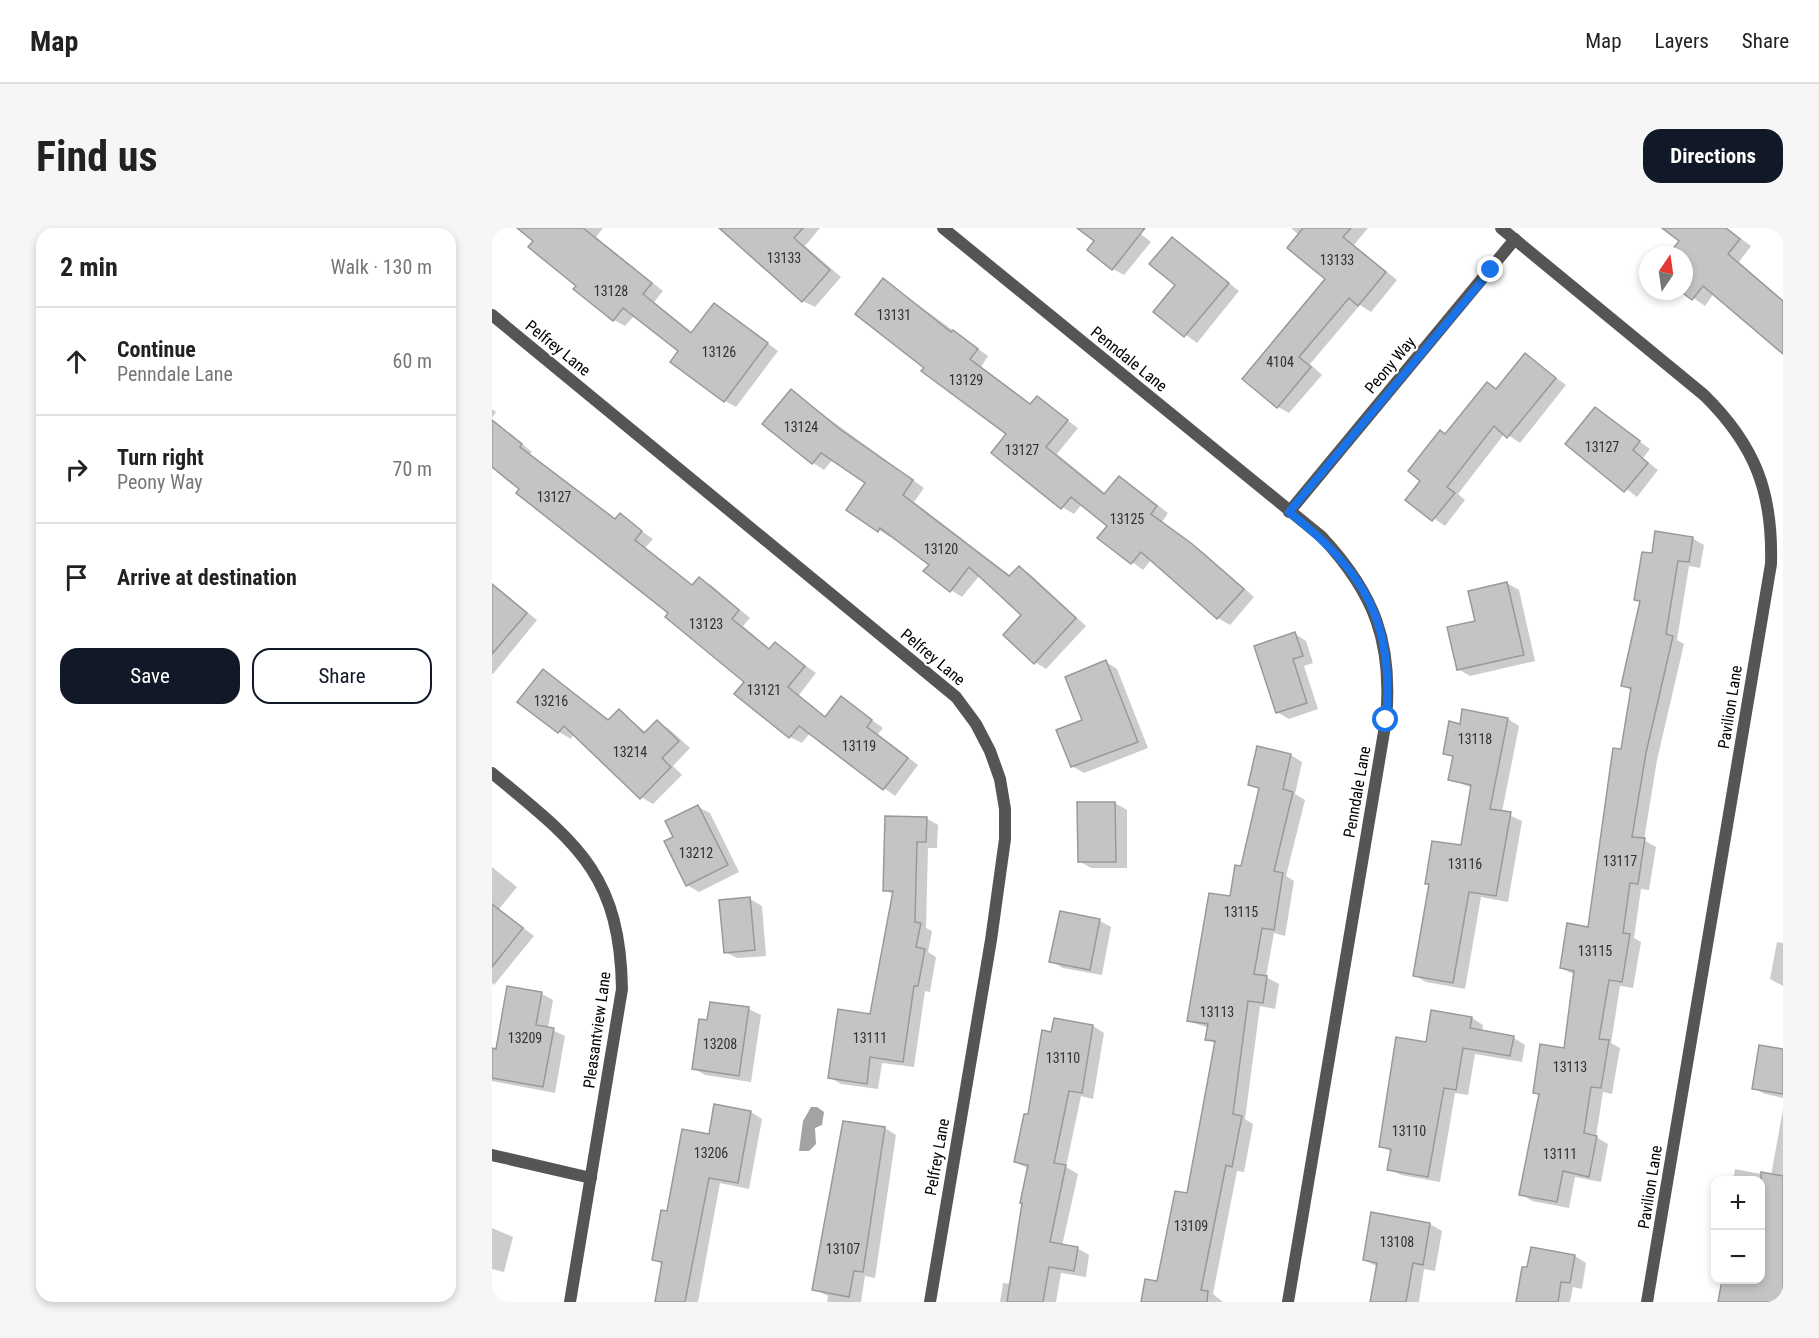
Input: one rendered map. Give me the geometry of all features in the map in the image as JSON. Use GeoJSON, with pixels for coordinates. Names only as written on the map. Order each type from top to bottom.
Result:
{"type":"FeatureCollection","features":[{"type":"Feature","properties":{"kind":"street","name":"Penndale Lane"},"geometry":{"type":"LineString","coordinates":[[943,228],[1322,537],[1346,563],[1365,591],[1379,623],[1387,654],[1389,687],[1386,720],[1288,1302]]}},
{"type":"Feature","properties":{"kind":"street","name":"Pavilion Lane"},"geometry":{"type":"LineString","coordinates":[[1501,228],[1704,395],[1727,417],[1745,444],[1759,472],[1768,501],[1771,532],[1770,564],[1647,1302]]}},
{"type":"Feature","properties":{"kind":"street","name":"Peony Way"},"geometry":{"type":"LineString","coordinates":[[1289,512],[1515,239]]}},
{"type":"Feature","properties":{"kind":"street","name":"Pelfrey Lane"},"geometry":{"type":"LineString","coordinates":[[492,315],[956,697],[976,724],[990,751],[1000,779],[1005,809],[1005,839],[991,940],[930,1302]]}},
{"type":"Feature","properties":{"kind":"street","name":"Pleasantview Lane"},"geometry":{"type":"LineString","coordinates":[[492,773],[565,834],[586,860],[602,887],[615,920],[622,955],[622,989],[570,1302]]}},
{"type":"Feature","properties":{"kind":"street"},"geometry":{"type":"LineString","coordinates":[[492,1155],[591,1178]]}},
{"type":"Feature","properties":{"kind":"shaded area"},"geometry":{"type":"Polygon","coordinates":[[[811,1107],[817,1107],[824,1112],[822,1125],[815,1128],[816,1144],[809,1151],[799,1151],[803,1121],[811,1107]]]}},
{"type":"Feature","properties":{"kind":"building"},"geometry":{"type":"Polygon","coordinates":[[[517,228],[583,228],[652,283],[643,294],[691,333],[714,303],[768,343],[724,402],[670,362],[678,351],[623,308],[613,321],[573,289],[576,286],[528,247],[533,241],[517,228]]]}},
{"type":"Feature","properties":{"kind":"building"},"geometry":{"type":"Polygon","coordinates":[[[719,228],[803,228],[794,238],[830,270],[802,302],[719,228]]]}},
{"type":"Feature","properties":{"kind":"building"},"geometry":{"type":"Polygon","coordinates":[[[1077,228],[1145,228],[1112,270],[1087,250],[1094,241],[1077,228]]]}},
{"type":"Feature","properties":{"kind":"building"},"geometry":{"type":"Polygon","coordinates":[[[1303,228],[1351,228],[1343,237],[1386,272],[1358,306],[1349,298],[1299,357],[1311,367],[1277,408],[1242,379],[1325,279],[1287,248],[1303,228]]]}},
{"type":"Feature","properties":{"kind":"building"},"geometry":{"type":"Polygon","coordinates":[[[1662,228],[1726,228],[1740,239],[1728,254],[1783,301],[1783,354],[1703,286],[1693,299],[1693,246],[1675,246],[1679,241],[1662,228]]]}},
{"type":"Feature","properties":{"kind":"building"},"geometry":{"type":"Polygon","coordinates":[[[1172,237],[1229,283],[1184,337],[1153,312],[1175,285],[1149,264],[1172,237]]]}},
{"type":"Feature","properties":{"kind":"building"},"geometry":{"type":"Polygon","coordinates":[[[883,278],[951,332],[953,330],[978,349],[970,359],[1030,404],[1037,396],[1068,420],[1046,447],[1104,494],[1119,476],[1157,506],[1151,514],[1191,543],[1244,589],[1217,619],[1141,552],[1131,564],[1097,538],[1107,526],[1071,497],[1061,509],[991,453],[1006,434],[921,371],[924,368],[855,314],[883,278]]]}},
{"type":"Feature","properties":{"kind":"building"},"geometry":{"type":"Polygon","coordinates":[[[1525,353],[1556,378],[1507,438],[1494,426],[1447,487],[1455,493],[1432,521],[1405,500],[1420,481],[1408,471],[1440,430],[1445,434],[1487,382],[1496,389],[1525,353]]]}},
{"type":"Feature","properties":{"kind":"building"},"geometry":{"type":"Polygon","coordinates":[[[791,389],[841,430],[913,480],[903,495],[1009,576],[1019,566],[1076,618],[1034,664],[1003,635],[1021,615],[969,567],[950,592],[923,571],[929,565],[880,528],[878,532],[846,510],[865,483],[821,453],[812,464],[762,424],[791,389]]]}},
{"type":"Feature","properties":{"kind":"building"},"geometry":{"type":"Polygon","coordinates":[[[1595,407],[1640,441],[1633,450],[1648,463],[1624,492],[1565,444],[1595,407]]]}},
{"type":"Feature","properties":{"kind":"building"},"geometry":{"type":"Polygon","coordinates":[[[492,420],[522,444],[520,447],[615,519],[620,513],[642,531],[635,540],[692,585],[699,577],[739,610],[732,619],[769,649],[775,642],[805,666],[788,687],[825,717],[841,696],[872,720],[867,727],[908,758],[883,790],[799,726],[789,738],[734,694],[744,682],[665,617],[668,613],[516,493],[519,489],[492,467],[492,420]]]}},
{"type":"Feature","properties":{"kind":"building"},"geometry":{"type":"Polygon","coordinates":[[[1655,531],[1693,537],[1689,562],[1678,561],[1666,634],[1673,636],[1646,753],[1632,837],[1645,838],[1638,884],[1630,883],[1623,933],[1630,934],[1622,982],[1609,980],[1599,1039],[1609,1040],[1601,1088],[1591,1087],[1584,1133],[1597,1136],[1589,1177],[1563,1171],[1557,1202],[1519,1195],[1539,1094],[1533,1093],[1540,1044],[1564,1048],[1574,971],[1560,968],[1567,923],[1588,927],[1613,748],[1621,749],[1631,688],[1621,686],[1640,601],[1634,600],[1642,552],[1652,553],[1655,531]]]}},
{"type":"Feature","properties":{"kind":"building"},"geometry":{"type":"Polygon","coordinates":[[[1507,582],[1524,655],[1457,670],[1447,627],[1475,621],[1468,591],[1507,582]]]}},
{"type":"Feature","properties":{"kind":"building"},"geometry":{"type":"Polygon","coordinates":[[[492,584],[527,613],[492,654],[492,584]]]}},
{"type":"Feature","properties":{"kind":"building"},"geometry":{"type":"Polygon","coordinates":[[[1295,632],[1303,656],[1293,659],[1307,703],[1276,713],[1254,646],[1295,632]]]}},
{"type":"Feature","properties":{"kind":"building"},"geometry":{"type":"Polygon","coordinates":[[[1106,660],[1138,742],[1071,767],[1056,730],[1082,720],[1065,677],[1106,660]]]}},
{"type":"Feature","properties":{"kind":"building"},"geometry":{"type":"Polygon","coordinates":[[[543,669],[608,720],[619,709],[644,733],[657,720],[679,741],[662,758],[671,767],[640,799],[564,726],[558,733],[517,702],[543,669]]]}},
{"type":"Feature","properties":{"kind":"building"},"geometry":{"type":"Polygon","coordinates":[[[1462,709],[1508,718],[1490,809],[1511,812],[1496,896],[1469,892],[1453,983],[1413,976],[1429,884],[1425,884],[1432,841],[1461,845],[1471,785],[1448,780],[1453,756],[1443,754],[1449,721],[1460,724],[1462,709]]]}},
{"type":"Feature","properties":{"kind":"building"},"geometry":{"type":"Polygon","coordinates":[[[1257,746],[1291,754],[1283,789],[1293,792],[1274,871],[1283,873],[1274,930],[1262,928],[1254,974],[1267,976],[1263,1003],[1248,1001],[1233,1114],[1242,1116],[1232,1167],[1226,1165],[1201,1290],[1208,1291],[1207,1302],[1141,1302],[1145,1279],[1157,1281],[1175,1191],[1187,1193],[1215,1041],[1205,1040],[1208,1024],[1187,1021],[1209,893],[1230,896],[1235,865],[1241,866],[1259,788],[1248,785],[1257,746]]]}},
{"type":"Feature","properties":{"kind":"building"},"geometry":{"type":"Polygon","coordinates":[[[1077,802],[1115,802],[1116,862],[1078,862],[1077,802]]]}},
{"type":"Feature","properties":{"kind":"building"},"geometry":{"type":"Polygon","coordinates":[[[698,805],[728,865],[686,886],[664,841],[673,837],[665,821],[698,805]]]}},
{"type":"Feature","properties":{"kind":"building"},"geometry":{"type":"Polygon","coordinates":[[[885,816],[927,817],[926,842],[917,842],[915,922],[921,923],[916,947],[925,949],[918,986],[914,986],[903,1062],[870,1057],[867,1084],[828,1078],[838,1009],[870,1014],[893,891],[883,891],[885,816]]]}},
{"type":"Feature","properties":{"kind":"building"},"geometry":{"type":"Polygon","coordinates":[[[750,897],[755,950],[724,953],[719,900],[750,897]]]}},
{"type":"Feature","properties":{"kind":"building"},"geometry":{"type":"Polygon","coordinates":[[[492,904],[523,928],[492,967],[492,904]]]}},
{"type":"Feature","properties":{"kind":"building"},"geometry":{"type":"Polygon","coordinates":[[[1060,911],[1100,919],[1090,970],[1049,962],[1060,911]]]}},
{"type":"Feature","properties":{"kind":"building"},"geometry":{"type":"Polygon","coordinates":[[[507,986],[542,992],[536,1025],[554,1028],[543,1087],[492,1078],[492,1048],[496,1049],[507,986]]]}},
{"type":"Feature","properties":{"kind":"building"},"geometry":{"type":"Polygon","coordinates":[[[710,1002],[749,1007],[739,1076],[692,1069],[699,1019],[707,1020],[710,1002]]]}},
{"type":"Feature","properties":{"kind":"building"},"geometry":{"type":"Polygon","coordinates":[[[1431,1010],[1472,1017],[1470,1028],[1514,1036],[1510,1056],[1463,1048],[1456,1090],[1444,1088],[1428,1177],[1387,1170],[1391,1149],[1379,1147],[1396,1037],[1426,1042],[1431,1010]]]}},
{"type":"Feature","properties":{"kind":"building"},"geometry":{"type":"Polygon","coordinates":[[[1054,1018],[1093,1025],[1082,1093],[1069,1091],[1054,1163],[1066,1165],[1050,1242],[1078,1247],[1074,1271],[1049,1267],[1043,1302],[1007,1302],[1022,1203],[1020,1203],[1028,1165],[1014,1162],[1024,1114],[1028,1114],[1042,1030],[1051,1032],[1054,1018]]]}},
{"type":"Feature","properties":{"kind":"building"},"geometry":{"type":"Polygon","coordinates":[[[1759,1045],[1783,1049],[1783,1094],[1752,1089],[1759,1045]]]}},
{"type":"Feature","properties":{"kind":"building"},"geometry":{"type":"Polygon","coordinates":[[[714,1104],[751,1111],[738,1183],[709,1178],[685,1302],[655,1302],[662,1262],[652,1260],[661,1210],[667,1211],[682,1129],[709,1134],[714,1104]]]}},
{"type":"Feature","properties":{"kind":"building"},"geometry":{"type":"Polygon","coordinates":[[[843,1121],[885,1127],[863,1272],[854,1271],[849,1297],[812,1290],[843,1121]]]}},
{"type":"Feature","properties":{"kind":"building"},"geometry":{"type":"Polygon","coordinates":[[[1761,1172],[1783,1176],[1783,1302],[1718,1302],[1721,1284],[1765,1284],[1765,1176],[1761,1176],[1761,1172]]]}},
{"type":"Feature","properties":{"kind":"building"},"geometry":{"type":"Polygon","coordinates":[[[1371,1212],[1430,1223],[1423,1265],[1413,1263],[1406,1302],[1370,1302],[1377,1263],[1363,1260],[1371,1212]]]}},
{"type":"Feature","properties":{"kind":"building"},"geometry":{"type":"Polygon","coordinates":[[[1531,1247],[1575,1255],[1570,1283],[1561,1282],[1558,1302],[1516,1302],[1522,1267],[1527,1267],[1531,1247]]]}},
{"type":"Feature","properties":{"kind":"route"},"geometry":{"type":"LineString","coordinates":[[1386,720],[1389,687],[1387,654],[1379,623],[1365,591],[1346,563],[1322,537],[1289,512],[1491,270]]}}]}
